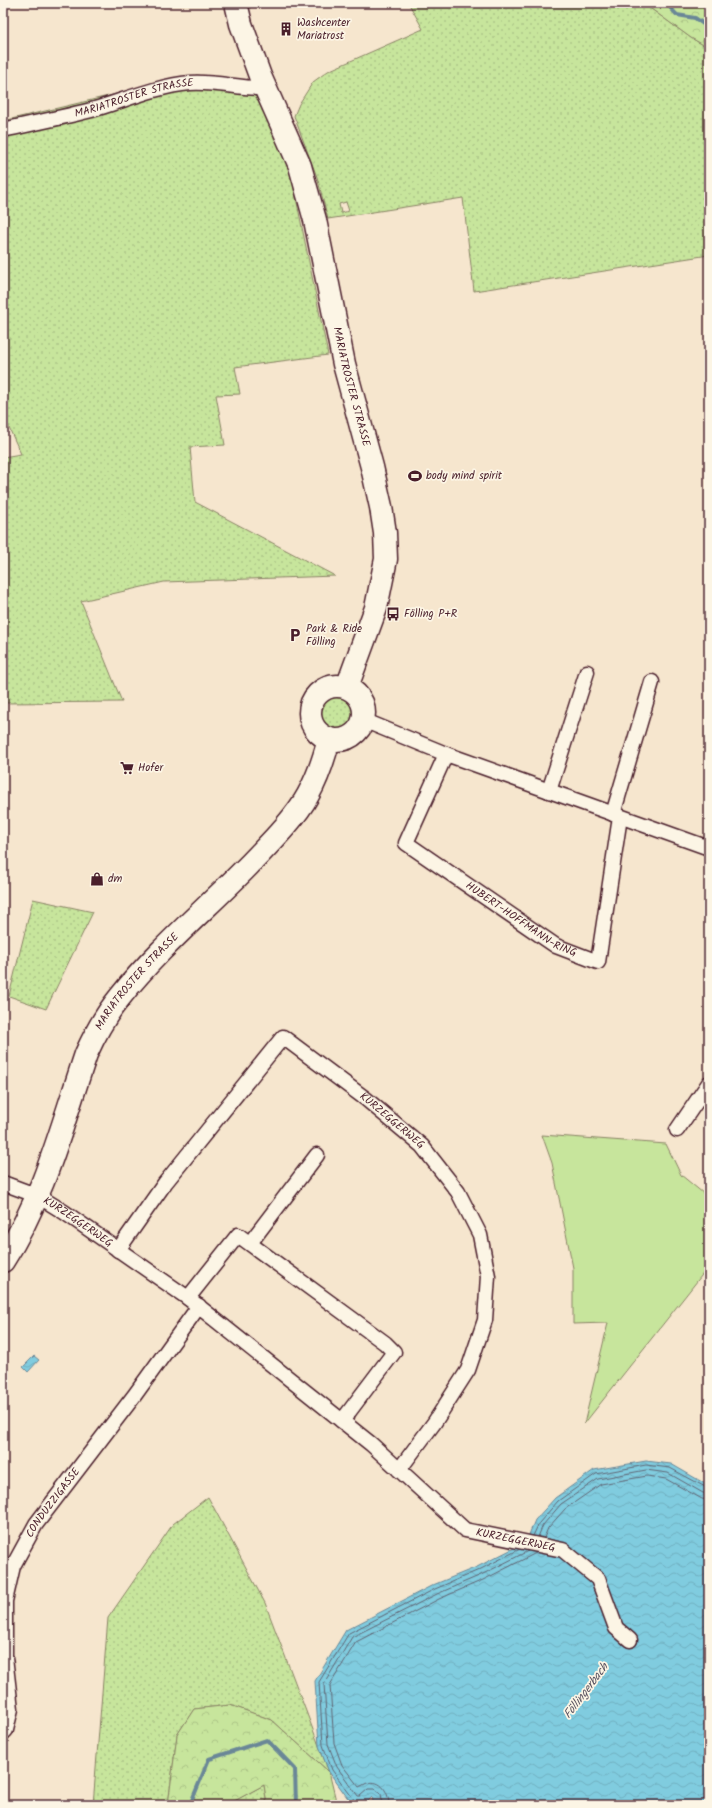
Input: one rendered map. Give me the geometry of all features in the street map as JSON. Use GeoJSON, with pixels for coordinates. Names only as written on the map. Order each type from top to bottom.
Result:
{"type":"FeatureCollection","features":[{"type":"Feature","properties":{"kind":"main road","name":"MARIATROSTER STRASSE"},"geometry":{"type":"LineString","coordinates":[[236,3],[241,24],[266,88],[300,166],[315,220],[344,364],[372,467],[385,533],[386,560],[376,608],[347,687]]}},
{"type":"Feature","properties":{"kind":"main road"},"geometry":{"type":"LineString","coordinates":[[337,685],[347,687],[356,692],[361,700],[364,710],[363,720],[360,728],[354,734],[346,738],[329,739],[317,732],[310,720],[309,711],[312,701],[318,692],[327,687],[337,685]]}},
{"type":"Feature","properties":{"kind":"main road","name":"MARIATROSTER STRASSE"},"geometry":{"type":"LineString","coordinates":[[3,1261],[18,1237],[38,1196],[86,1054],[96,1032],[119,997],[155,958],[280,832],[307,797],[323,762],[329,739]]}},
{"type":"Feature","properties":{"kind":"street","name":"MARIATROSTER STRASSE"},"geometry":{"type":"LineString","coordinates":[[3,130],[94,109],[143,94],[190,83],[229,84],[266,88]]}},
{"type":"Feature","properties":{"kind":"street"},"geometry":{"type":"LineString","coordinates":[[549,791],[587,672]]}},
{"type":"Feature","properties":{"kind":"street","name":"HUBERT-HOFFMANN-RING"},"geometry":{"type":"LineString","coordinates":[[446,754],[406,843],[556,946],[598,962],[617,816],[652,682]]}},
{"type":"Feature","properties":{"kind":"street"},"geometry":{"type":"LineString","coordinates":[[363,720],[446,754],[709,848]]}},
{"type":"Feature","properties":{"kind":"street","name":"KURZEGGERWEG"},"geometry":{"type":"LineString","coordinates":[[118,1250],[165,1183],[283,1037],[366,1099],[422,1146],[458,1192],[480,1235],[488,1276],[486,1320],[468,1370],[434,1423],[398,1470]]}},
{"type":"Feature","properties":{"kind":"street"},"geometry":{"type":"LineString","coordinates":[[677,1130],[709,1083]]}},
{"type":"Feature","properties":{"kind":"street"},"geometry":{"type":"LineString","coordinates":[[250,1243],[317,1156]]}},
{"type":"Feature","properties":{"kind":"street","name":"KURZEGGERWEG"},"geometry":{"type":"LineString","coordinates":[[3,1183],[38,1196],[64,1212],[194,1302],[371,1444],[465,1530],[563,1550],[598,1579],[616,1628],[630,1640]]}},
{"type":"Feature","properties":{"kind":"street"},"geometry":{"type":"LineString","coordinates":[[194,1302],[238,1235],[394,1352],[342,1421]]}},
{"type":"Feature","properties":{"kind":"street","name":"CONDUZZIGASSE"},"geometry":{"type":"LineString","coordinates":[[3,1733],[6,1730],[11,1709],[5,1649],[5,1601],[13,1566],[36,1524],[134,1396],[194,1302]]}},
{"type":"Feature","properties":{"kind":"green space"},"geometry":{"type":"Polygon","coordinates":[[[643,3],[691,38],[709,48],[709,255],[474,291],[463,198],[328,219],[317,177],[294,116],[299,104],[313,82],[328,71],[423,29],[409,4],[643,3]],[[346,202],[339,204],[341,213],[349,211],[346,202]]]}},
{"type":"Feature","properties":{"kind":"green space"},"geometry":{"type":"Polygon","coordinates":[[[643,3],[709,3],[709,48],[691,38],[643,3]]]}},
{"type":"Feature","properties":{"kind":"green space"},"geometry":{"type":"Polygon","coordinates":[[[197,75],[228,79],[249,84],[282,147],[293,183],[328,355],[235,367],[240,394],[216,395],[225,445],[190,447],[195,502],[335,576],[164,582],[81,601],[122,702],[3,703],[3,457],[21,454],[3,415],[3,121],[197,75]]]}},
{"type":"Feature","properties":{"kind":"green space"},"geometry":{"type":"Polygon","coordinates":[[[333,691],[348,695],[357,707],[346,731],[336,733],[327,731],[321,726],[317,719],[316,711],[318,703],[324,696],[333,691]]]}},
{"type":"Feature","properties":{"kind":"green space"},"geometry":{"type":"Polygon","coordinates":[[[33,899],[93,912],[46,1009],[9,996],[33,899]]]}},
{"type":"Feature","properties":{"kind":"green space"},"geometry":{"type":"Polygon","coordinates":[[[542,1135],[666,1144],[681,1175],[709,1198],[709,1266],[584,1424],[608,1323],[573,1324],[573,1268],[552,1163],[542,1135]]]}},
{"type":"Feature","properties":{"kind":"green space"},"geometry":{"type":"Polygon","coordinates":[[[208,1497],[265,1603],[329,1772],[272,1720],[230,1705],[194,1709],[177,1735],[168,1805],[93,1805],[108,1618],[173,1524],[208,1497]]]}},
{"type":"Feature","properties":{"kind":"green space"},"geometry":{"type":"Polygon","coordinates":[[[230,1705],[272,1720],[329,1772],[337,1805],[267,1805],[264,1785],[227,1805],[168,1805],[177,1735],[194,1709],[230,1705]]]}},
{"type":"Feature","properties":{"kind":"green space"},"geometry":{"type":"Polygon","coordinates":[[[264,1785],[267,1805],[227,1805],[264,1785]]]}},
{"type":"Feature","properties":{"kind":"water"},"geometry":{"type":"Polygon","coordinates":[[[34,1356],[39,1360],[28,1372],[23,1367],[34,1356]]]}},
{"type":"Feature","properties":{"kind":"water"},"geometry":{"type":"Polygon","coordinates":[[[646,1461],[671,1464],[709,1486],[709,1805],[374,1805],[372,1797],[365,1804],[352,1804],[329,1772],[319,1746],[315,1681],[346,1630],[433,1585],[477,1567],[526,1542],[535,1520],[555,1498],[594,1470],[646,1461]]]}},
{"type":"Feature","properties":{"kind":"waterway","name":"Föllingerbach"},"geometry":{"type":"LineString","coordinates":[[666,3],[677,15],[695,18],[709,28]]}},
{"type":"Feature","properties":{"kind":"waterway","name":"Föllingerbach"},"geometry":{"type":"LineString","coordinates":[[190,1805],[209,1759],[267,1740],[295,1769],[296,1805]]}},
{"type":"Feature","properties":{"kind":"place","name":"Washcenter Mariatrost"},"geometry":{"type":"Point","coordinates":[286,29]}},
{"type":"Feature","properties":{"kind":"place","name":"body mind spirit"},"geometry":{"type":"Point","coordinates":[415,476]}},
{"type":"Feature","properties":{"kind":"place","name":"Fölling P+R"},"geometry":{"type":"Point","coordinates":[393,614]}},
{"type":"Feature","properties":{"kind":"place","name":"Park & Ride Fölling"},"geometry":{"type":"Point","coordinates":[295,635]}},
{"type":"Feature","properties":{"kind":"place","name":"Hofer"},"geometry":{"type":"Point","coordinates":[127,768]}},
{"type":"Feature","properties":{"kind":"place","name":"dm"},"geometry":{"type":"Point","coordinates":[97,879]}}]}
